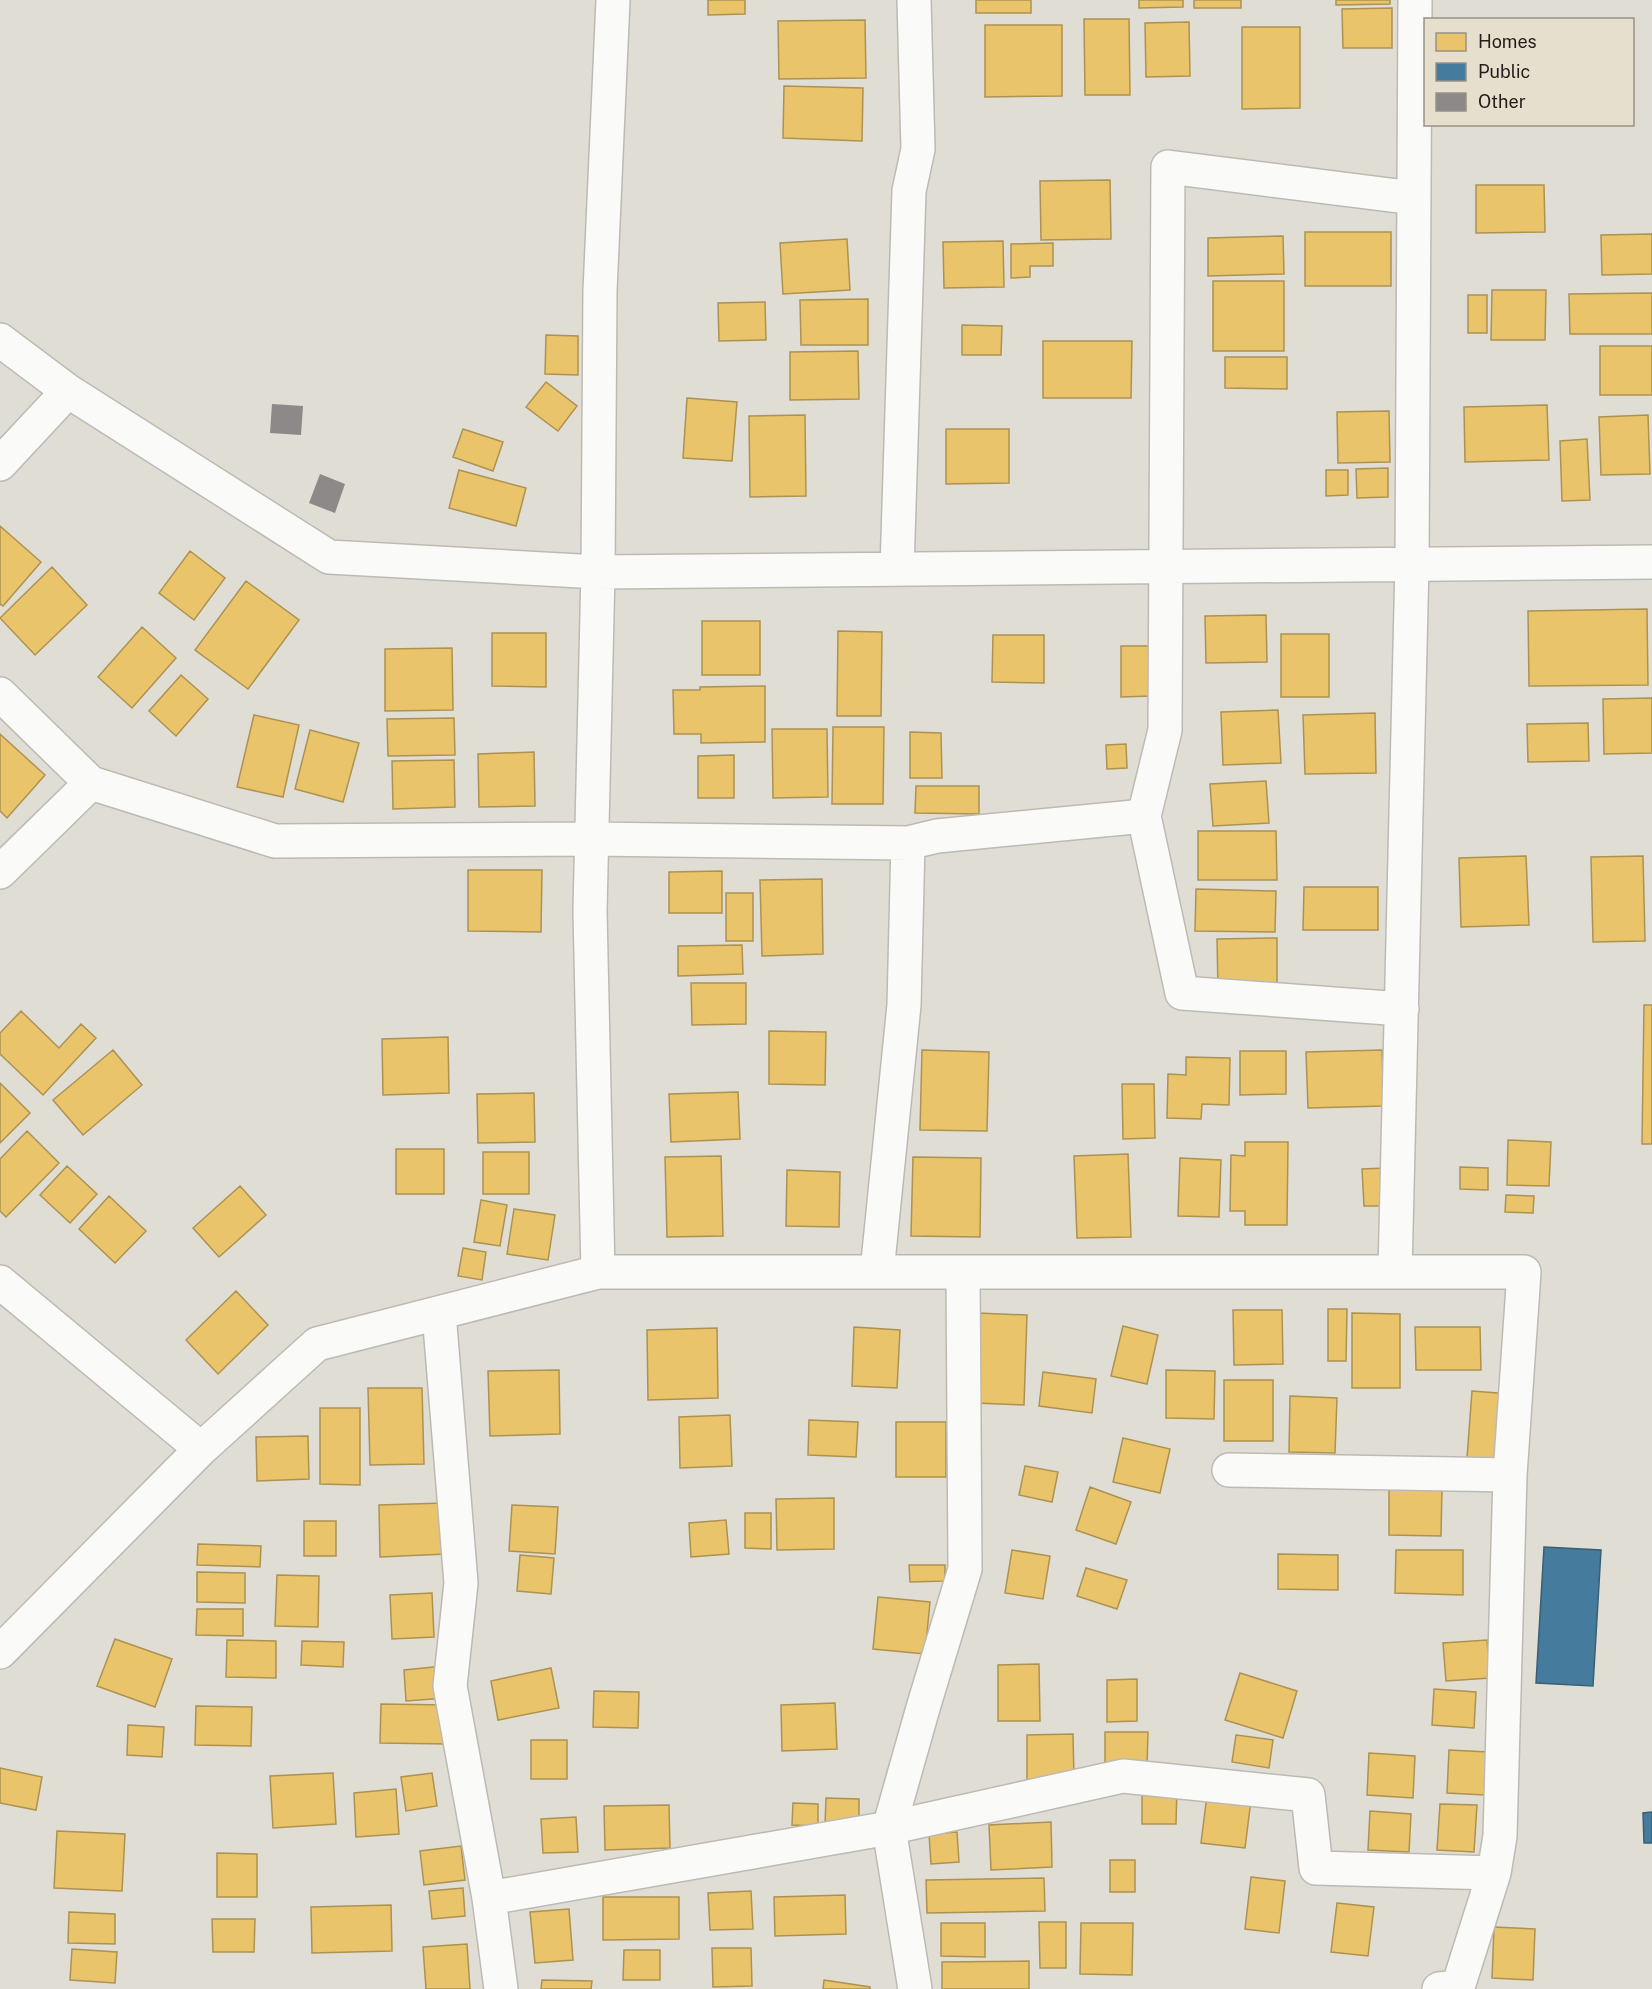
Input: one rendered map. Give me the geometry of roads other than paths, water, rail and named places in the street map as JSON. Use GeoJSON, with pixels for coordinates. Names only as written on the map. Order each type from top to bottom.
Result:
{"type":"FeatureCollection","features":[{"type":"Feature","properties":{"kind":"street"},"geometry":{"type":"LineString","coordinates":[[598,1272],[590,911],[598,572],[600,291],[613,0]]}},
{"type":"Feature","properties":{"kind":"street"},"geometry":{"type":"LineString","coordinates":[[897,569],[909,191],[918,149],[914,0]]}},
{"type":"Feature","properties":{"kind":"street"},"geometry":{"type":"LineString","coordinates":[[1395,1272],[1412,564],[1415,0]]}},
{"type":"Feature","properties":{"kind":"street"},"geometry":{"type":"LineString","coordinates":[[1402,1008],[1182,993],[1144,816],[1165,730],[1168,167],[1414,198]]}},
{"type":"Feature","properties":{"kind":"street"},"geometry":{"type":"LineString","coordinates":[[0,340],[68,391],[329,557],[598,572],[1652,562]]}},
{"type":"Feature","properties":{"kind":"street"},"geometry":{"type":"LineString","coordinates":[[0,464],[68,391]]}},
{"type":"Feature","properties":{"kind":"street"},"geometry":{"type":"LineString","coordinates":[[0,694],[91,783],[275,841],[591,839],[908,843],[937,836],[1144,816]]}},
{"type":"Feature","properties":{"kind":"street"},"geometry":{"type":"LineString","coordinates":[[0,872],[91,783]]}},
{"type":"Feature","properties":{"kind":"street"},"geometry":{"type":"LineString","coordinates":[[877,1272],[904,1005],[908,843]]}},
{"type":"Feature","properties":{"kind":"street"},"geometry":{"type":"LineString","coordinates":[[0,1652],[201,1449],[317,1344],[598,1272],[1524,1272],[1510,1475],[1500,1836],[1494,1873],[1458,1987],[1439,1989]]}},
{"type":"Feature","properties":{"kind":"street"},"geometry":{"type":"LineString","coordinates":[[915,1989],[889,1828],[965,1569],[963,1272]]}},
{"type":"Feature","properties":{"kind":"street"},"geometry":{"type":"LineString","coordinates":[[0,1282],[201,1449]]}},
{"type":"Feature","properties":{"kind":"street"},"geometry":{"type":"LineString","coordinates":[[439,1313],[461,1583],[450,1686],[489,1898],[501,1989]]}},
{"type":"Feature","properties":{"kind":"street"},"geometry":{"type":"LineString","coordinates":[[1228,1470],[1510,1475]]}},
{"type":"Feature","properties":{"kind":"street"},"geometry":{"type":"LineString","coordinates":[[489,1898],[889,1828],[1123,1776],[1308,1795],[1316,1868],[1494,1873]]}}]}
